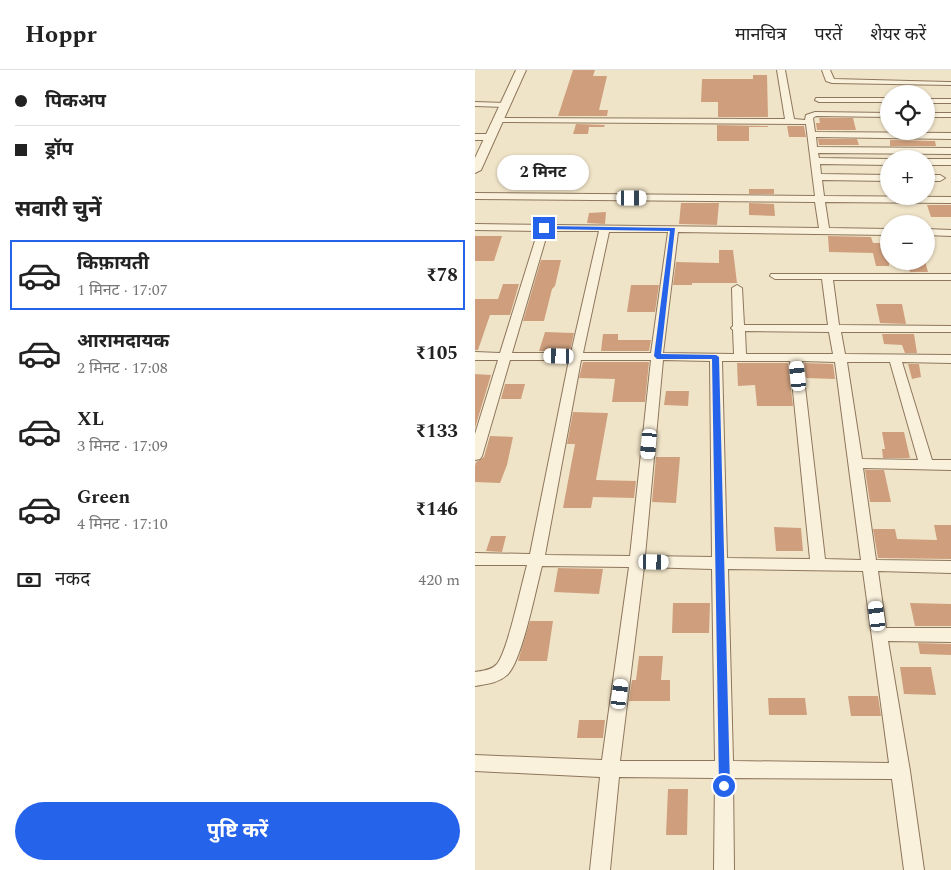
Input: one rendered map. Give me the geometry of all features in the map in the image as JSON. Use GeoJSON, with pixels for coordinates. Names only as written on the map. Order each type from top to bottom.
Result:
{"type":"FeatureCollection","features":[{"type":"Feature","properties":{"kind":"street"},"geometry":{"type":"LineString","coordinates":[[475,170],[521,70]]}},
{"type":"Feature","properties":{"kind":"street"},"geometry":{"type":"LineString","coordinates":[[781,70],[791,122]]}},
{"type":"Feature","properties":{"kind":"street"},"geometry":{"type":"LineString","coordinates":[[827,70],[829,79],[832,81],[950,86]]}},
{"type":"Feature","properties":{"kind":"street"},"geometry":{"type":"LineString","coordinates":[[819,100],[880,100]]}},
{"type":"Feature","properties":{"kind":"street"},"geometry":{"type":"LineString","coordinates":[[935,101],[951,101]]}},
{"type":"Feature","properties":{"kind":"street"},"geometry":{"type":"LineString","coordinates":[[475,104],[505,105]]}},
{"type":"Feature","properties":{"kind":"street"},"geometry":{"type":"LineString","coordinates":[[824,231],[811,134],[811,115],[880,115]]}},
{"type":"Feature","properties":{"kind":"street"},"geometry":{"type":"LineString","coordinates":[[935,115],[951,115]]}},
{"type":"Feature","properties":{"kind":"street"},"geometry":{"type":"LineString","coordinates":[[498,120],[810,122]]}},
{"type":"Feature","properties":{"kind":"street"},"geometry":{"type":"LineString","coordinates":[[811,134],[951,136]]}},
{"type":"Feature","properties":{"kind":"street"},"geometry":{"type":"LineString","coordinates":[[475,137],[490,137]]}},
{"type":"Feature","properties":{"kind":"street"},"geometry":{"type":"LineString","coordinates":[[813,150],[951,151]]}},
{"type":"Feature","properties":{"kind":"street"},"geometry":{"type":"LineString","coordinates":[[815,161],[880,162]]}},
{"type":"Feature","properties":{"kind":"street"},"geometry":{"type":"LineString","coordinates":[[935,162],[951,162]]}},
{"type":"Feature","properties":{"kind":"street"},"geometry":{"type":"LineString","coordinates":[[817,177],[880,178]]}},
{"type":"Feature","properties":{"kind":"street"},"geometry":{"type":"LineString","coordinates":[[935,178],[940,178]]}},
{"type":"Feature","properties":{"kind":"street"},"geometry":{"type":"LineString","coordinates":[[475,196],[951,200]]}},
{"type":"Feature","properties":{"kind":"street"},"geometry":{"type":"LineString","coordinates":[[475,228],[880,232]]}},
{"type":"Feature","properties":{"kind":"street"},"geometry":{"type":"LineString","coordinates":[[475,456],[544,228]]}},
{"type":"Feature","properties":{"kind":"street"},"geometry":{"type":"LineString","coordinates":[[475,679],[493,676],[503,669],[512,649],[537,560],[576,356],[605,229]]}},
{"type":"Feature","properties":{"kind":"street"},"geometry":{"type":"LineString","coordinates":[[600,870],[610,769],[637,562],[657,356],[673,230]]}},
{"type":"Feature","properties":{"kind":"street"},"geometry":{"type":"LineString","coordinates":[[935,233],[951,234]]}},
{"type":"Feature","properties":{"kind":"street"},"geometry":{"type":"LineString","coordinates":[[775,276],[951,277]]}},
{"type":"Feature","properties":{"kind":"street"},"geometry":{"type":"LineString","coordinates":[[827,276],[857,464],[879,634],[901,771],[913,870]]}},
{"type":"Feature","properties":{"kind":"street"},"geometry":{"type":"LineString","coordinates":[[737,288],[737,328],[740,358]]}},
{"type":"Feature","properties":{"kind":"street"},"geometry":{"type":"LineString","coordinates":[[737,328],[951,329]]}},
{"type":"Feature","properties":{"kind":"street"},"geometry":{"type":"LineString","coordinates":[[475,356],[951,359]]}},
{"type":"Feature","properties":{"kind":"street"},"geometry":{"type":"LineString","coordinates":[[716,357],[724,769],[724,870]]}},
{"type":"Feature","properties":{"kind":"street"},"geometry":{"type":"LineString","coordinates":[[796,358],[818,564]]}},
{"type":"Feature","properties":{"kind":"street"},"geometry":{"type":"LineString","coordinates":[[895,358],[926,464]]}},
{"type":"Feature","properties":{"kind":"street"},"geometry":{"type":"LineString","coordinates":[[857,464],[951,465]]}},
{"type":"Feature","properties":{"kind":"street"},"geometry":{"type":"LineString","coordinates":[[475,559],[870,564],[951,567]]}},
{"type":"Feature","properties":{"kind":"street"},"geometry":{"type":"LineString","coordinates":[[879,634],[951,635]]}},
{"type":"Feature","properties":{"kind":"street"},"geometry":{"type":"LineString","coordinates":[[475,763],[610,769],[901,771]]}},
{"type":"Feature","properties":{"kind":"building"},"geometry":{"type":"Polygon","coordinates":[[[573,70],[595,70],[593,76],[607,76],[599,110],[608,110],[607,116],[558,116],[573,70]]]}},
{"type":"Feature","properties":{"kind":"building"},"geometry":{"type":"Polygon","coordinates":[[[753,75],[767,75],[768,117],[718,117],[718,102],[701,102],[702,79],[753,79],[753,75]]]}},
{"type":"Feature","properties":{"kind":"building"},"geometry":{"type":"Polygon","coordinates":[[[819,118],[853,118],[856,130],[817,130],[816,123],[820,123],[819,118]]]}},
{"type":"Feature","properties":{"kind":"building"},"geometry":{"type":"Polygon","coordinates":[[[576,124],[605,125],[604,127],[589,127],[588,134],[573,134],[576,124]]]}},
{"type":"Feature","properties":{"kind":"building"},"geometry":{"type":"Polygon","coordinates":[[[717,125],[768,127],[749,127],[749,141],[717,141],[717,125]]]}},
{"type":"Feature","properties":{"kind":"building"},"geometry":{"type":"Polygon","coordinates":[[[787,126],[804,126],[806,137],[789,137],[787,126]]]}},
{"type":"Feature","properties":{"kind":"building"},"geometry":{"type":"Polygon","coordinates":[[[818,139],[857,139],[859,145],[819,145],[818,139]]]}},
{"type":"Feature","properties":{"kind":"building"},"geometry":{"type":"Polygon","coordinates":[[[890,140],[935,141],[936,146],[890,146],[890,140]]]}},
{"type":"Feature","properties":{"kind":"building"},"geometry":{"type":"Polygon","coordinates":[[[749,189],[774,189],[774,194],[749,194],[749,189]]]}},
{"type":"Feature","properties":{"kind":"building"},"geometry":{"type":"Polygon","coordinates":[[[681,203],[719,203],[717,225],[679,224],[681,203]]]}},
{"type":"Feature","properties":{"kind":"building"},"geometry":{"type":"Polygon","coordinates":[[[749,203],[774,204],[775,216],[749,215],[749,203]]]}},
{"type":"Feature","properties":{"kind":"building"},"geometry":{"type":"Polygon","coordinates":[[[927,205],[951,205],[951,217],[935,217],[935,215],[930,215],[927,205]]]}},
{"type":"Feature","properties":{"kind":"building"},"geometry":{"type":"Polygon","coordinates":[[[606,212],[605,224],[587,223],[589,213],[606,212]]]}},
{"type":"Feature","properties":{"kind":"building"},"geometry":{"type":"Polygon","coordinates":[[[475,236],[502,236],[494,261],[475,261],[475,236]]]}},
{"type":"Feature","properties":{"kind":"building"},"geometry":{"type":"Polygon","coordinates":[[[828,236],[871,237],[873,243],[880,243],[880,266],[876,266],[873,253],[829,252],[828,236]]]}},
{"type":"Feature","properties":{"kind":"building"},"geometry":{"type":"Polygon","coordinates":[[[719,250],[733,250],[737,283],[673,285],[676,262],[719,263],[719,250]]]}},
{"type":"Feature","properties":{"kind":"building"},"geometry":{"type":"Polygon","coordinates":[[[541,260],[561,260],[555,286],[552,289],[544,321],[523,321],[541,260]]]}},
{"type":"Feature","properties":{"kind":"building"},"geometry":{"type":"Polygon","coordinates":[[[909,270],[927,270],[928,272],[910,272],[909,270]]]}},
{"type":"Feature","properties":{"kind":"building"},"geometry":{"type":"Polygon","coordinates":[[[503,284],[519,284],[510,315],[490,315],[478,350],[475,350],[475,299],[498,299],[503,284]]]}},
{"type":"Feature","properties":{"kind":"building"},"geometry":{"type":"Polygon","coordinates":[[[631,285],[659,285],[655,312],[627,312],[631,285]]]}},
{"type":"Feature","properties":{"kind":"building"},"geometry":{"type":"Polygon","coordinates":[[[876,304],[902,304],[906,324],[880,323],[876,304]]]}},
{"type":"Feature","properties":{"kind":"building"},"geometry":{"type":"Polygon","coordinates":[[[545,332],[574,333],[570,351],[539,351],[545,332]]]}},
{"type":"Feature","properties":{"kind":"building"},"geometry":{"type":"Polygon","coordinates":[[[603,334],[618,334],[618,340],[651,340],[649,351],[601,351],[603,334]]]}},
{"type":"Feature","properties":{"kind":"building"},"geometry":{"type":"Polygon","coordinates":[[[882,334],[914,334],[917,353],[905,353],[902,345],[884,344],[882,334]]]}},
{"type":"Feature","properties":{"kind":"building"},"geometry":{"type":"Polygon","coordinates":[[[583,362],[649,362],[645,402],[612,402],[615,379],[579,378],[583,362]]]}},
{"type":"Feature","properties":{"kind":"building"},"geometry":{"type":"Polygon","coordinates":[[[737,363],[788,363],[793,406],[757,406],[755,385],[738,386],[737,363]]]}},
{"type":"Feature","properties":{"kind":"building"},"geometry":{"type":"Polygon","coordinates":[[[804,363],[833,364],[835,379],[806,378],[804,363]]]}},
{"type":"Feature","properties":{"kind":"building"},"geometry":{"type":"Polygon","coordinates":[[[908,364],[919,364],[921,377],[912,379],[908,364]]]}},
{"type":"Feature","properties":{"kind":"building"},"geometry":{"type":"Polygon","coordinates":[[[475,374],[491,375],[475,428],[475,374]]]}},
{"type":"Feature","properties":{"kind":"building"},"geometry":{"type":"Polygon","coordinates":[[[505,384],[525,384],[521,399],[501,399],[505,384]]]}},
{"type":"Feature","properties":{"kind":"building"},"geometry":{"type":"Polygon","coordinates":[[[666,391],[689,391],[688,406],[664,405],[666,391]]]}},
{"type":"Feature","properties":{"kind":"building"},"geometry":{"type":"Polygon","coordinates":[[[573,412],[608,413],[596,480],[636,481],[634,498],[593,497],[591,508],[563,508],[575,444],[567,444],[573,412]]]}},
{"type":"Feature","properties":{"kind":"building"},"geometry":{"type":"Polygon","coordinates":[[[882,432],[904,432],[910,458],[883,458],[882,449],[885,449],[882,432]]]}},
{"type":"Feature","properties":{"kind":"building"},"geometry":{"type":"Polygon","coordinates":[[[490,436],[513,437],[507,465],[500,483],[475,482],[476,462],[484,457],[490,436]]]}},
{"type":"Feature","properties":{"kind":"building"},"geometry":{"type":"Polygon","coordinates":[[[656,457],[680,457],[676,503],[652,502],[656,457]]]}},
{"type":"Feature","properties":{"kind":"building"},"geometry":{"type":"Polygon","coordinates":[[[865,470],[884,470],[891,502],[870,502],[865,470]]]}},
{"type":"Feature","properties":{"kind":"building"},"geometry":{"type":"Polygon","coordinates":[[[934,525],[951,525],[951,559],[878,558],[873,529],[895,529],[897,539],[937,540],[934,525]]]}},
{"type":"Feature","properties":{"kind":"building"},"geometry":{"type":"Polygon","coordinates":[[[774,527],[801,528],[803,551],[776,551],[774,527]]]}},
{"type":"Feature","properties":{"kind":"building"},"geometry":{"type":"Polygon","coordinates":[[[491,536],[506,536],[502,552],[486,551],[491,536]]]}},
{"type":"Feature","properties":{"kind":"building"},"geometry":{"type":"Polygon","coordinates":[[[558,568],[603,569],[599,594],[554,592],[558,568]]]}},
{"type":"Feature","properties":{"kind":"building"},"geometry":{"type":"Polygon","coordinates":[[[673,603],[710,603],[709,633],[672,633],[673,603]]]}},
{"type":"Feature","properties":{"kind":"building"},"geometry":{"type":"Polygon","coordinates":[[[910,603],[951,604],[951,626],[915,626],[910,603]]]}},
{"type":"Feature","properties":{"kind":"building"},"geometry":{"type":"Polygon","coordinates":[[[530,621],[553,621],[547,661],[518,661],[530,621]]]}},
{"type":"Feature","properties":{"kind":"building"},"geometry":{"type":"Polygon","coordinates":[[[918,643],[951,644],[951,655],[920,654],[918,643]]]}},
{"type":"Feature","properties":{"kind":"building"},"geometry":{"type":"Polygon","coordinates":[[[639,656],[663,656],[661,680],[670,680],[670,701],[629,701],[632,680],[636,680],[639,656]]]}},
{"type":"Feature","properties":{"kind":"building"},"geometry":{"type":"Polygon","coordinates":[[[900,667],[931,667],[936,695],[904,694],[900,667]]]}},
{"type":"Feature","properties":{"kind":"building"},"geometry":{"type":"Polygon","coordinates":[[[848,696],[878,696],[881,716],[851,716],[848,696]]]}},
{"type":"Feature","properties":{"kind":"building"},"geometry":{"type":"Polygon","coordinates":[[[768,698],[805,698],[807,715],[769,715],[768,698]]]}},
{"type":"Feature","properties":{"kind":"building"},"geometry":{"type":"Polygon","coordinates":[[[579,720],[605,720],[603,738],[577,738],[579,720]]]}},
{"type":"Feature","properties":{"kind":"building"},"geometry":{"type":"Polygon","coordinates":[[[668,789],[688,789],[687,835],[666,835],[668,789]]]}},
{"type":"Feature","properties":{"kind":"route"},"geometry":{"type":"LineString","coordinates":[[544,228],[673,230],[657,356],[716,357],[724,786]]}}]}
